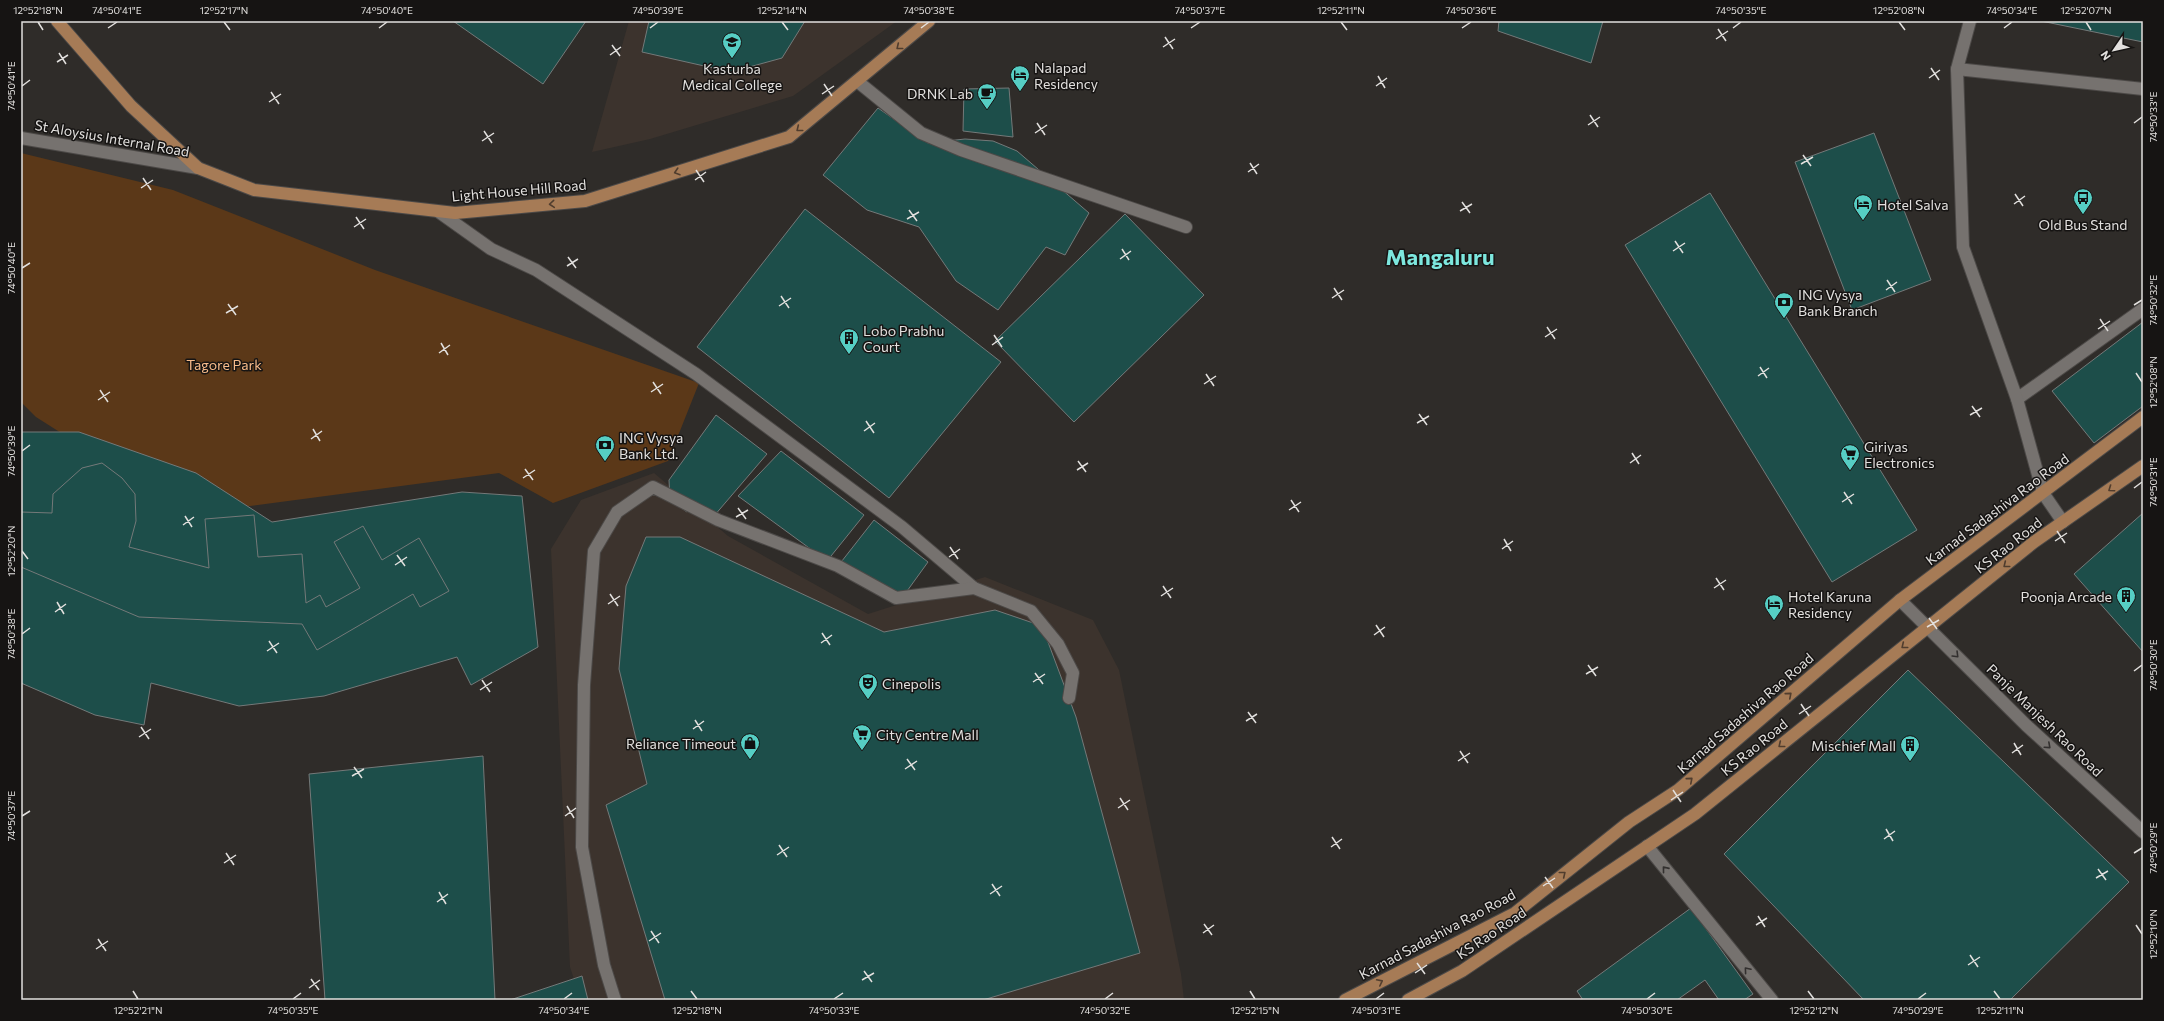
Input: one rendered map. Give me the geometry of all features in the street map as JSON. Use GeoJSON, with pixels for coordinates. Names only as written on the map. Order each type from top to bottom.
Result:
{"type":"FeatureCollection","features":[{"type":"Feature","properties":{"kind":"main road","name":"Light House Hill Road"},"geometry":{"type":"LineString","coordinates":[[57,21],[131,106],[198,168],[254,190],[455,213],[585,201],[789,137],[929,21]]}},
{"type":"Feature","properties":{"kind":"main road","name":"Karnad Sadashiva Rao Road"},"geometry":{"type":"LineString","coordinates":[[1345,1000],[1515,913],[1628,822],[1678,790],[1900,600],[2143,417]]}},
{"type":"Feature","properties":{"kind":"main road","name":"KS Rao Road"},"geometry":{"type":"LineString","coordinates":[[1408,1000],[1462,970],[1695,814],[2034,542],[2143,466]]}},
{"type":"Feature","properties":{"kind":"street"},"geometry":{"type":"LineString","coordinates":[[1970,21],[1957,69],[1963,247],[2017,399],[2043,493],[2063,522]]}},
{"type":"Feature","properties":{"kind":"street"},"geometry":{"type":"LineString","coordinates":[[1957,69],[2143,89]]}},
{"type":"Feature","properties":{"kind":"street"},"geometry":{"type":"LineString","coordinates":[[857,81],[921,133],[961,150],[1186,227]]}},
{"type":"Feature","properties":{"kind":"street","name":"St Aloysius Internal Road"},"geometry":{"type":"LineString","coordinates":[[21,138],[198,168]]}},
{"type":"Feature","properties":{"kind":"street"},"geometry":{"type":"LineString","coordinates":[[439,212],[491,249],[536,270],[696,374],[902,527],[974,588],[1031,611],[1058,644],[1073,673],[1069,698]]}},
{"type":"Feature","properties":{"kind":"street"},"geometry":{"type":"LineString","coordinates":[[2017,399],[2143,309]]}},
{"type":"Feature","properties":{"kind":"street"},"geometry":{"type":"LineString","coordinates":[[615,1000],[604,965],[582,847],[584,686],[594,551],[617,512],[653,487],[718,520],[838,566],[896,598],[974,588]]}},
{"type":"Feature","properties":{"kind":"street","name":"Panje Manjesh Rao Road"},"geometry":{"type":"LineString","coordinates":[[1900,600],[2026,725],[2143,832]]}},
{"type":"Feature","properties":{"kind":"street"},"geometry":{"type":"LineString","coordinates":[[1647,846],[1772,1000]]}},
{"type":"Feature","properties":{"kind":"shaded area","name":"Kasturba Medical College"},"geometry":{"type":"Polygon","coordinates":[[[629,21],[897,21],[793,96],[650,139],[592,152],[629,21]]]}},
{"type":"Feature","properties":{"kind":"shaded area","name":"City Centre Mall"},"geometry":{"type":"Polygon","coordinates":[[[654,473],[728,536],[868,614],[985,577],[1093,620],[1119,670],[1181,974],[1184,1000],[581,1000],[570,967],[551,549],[581,500],[654,473]]]}},
{"type":"Feature","properties":{"kind":"green space","name":"Tagore Park"},"geometry":{"type":"Polygon","coordinates":[[[21,153],[173,190],[375,270],[699,383],[668,461],[553,503],[499,473],[204,512],[132,478],[36,417],[21,402],[21,153]]]}},
{"type":"Feature","properties":{"kind":"building"},"geometry":{"type":"Polygon","coordinates":[[[453,21],[586,21],[543,84],[453,21]]]}},
{"type":"Feature","properties":{"kind":"building"},"geometry":{"type":"Polygon","coordinates":[[[649,21],[805,21],[782,58],[731,72],[642,52],[649,21]]]}},
{"type":"Feature","properties":{"kind":"building"},"geometry":{"type":"Polygon","coordinates":[[[1499,21],[1603,21],[1591,63],[1498,31],[1499,21]]]}},
{"type":"Feature","properties":{"kind":"building"},"geometry":{"type":"Polygon","coordinates":[[[2041,21],[2143,21],[2143,42],[2041,21]]]}},
{"type":"Feature","properties":{"kind":"building","name":"DRNK Lab"},"geometry":{"type":"Polygon","coordinates":[[[1009,88],[1013,137],[963,131],[964,89],[1009,88]]]}},
{"type":"Feature","properties":{"kind":"building"},"geometry":{"type":"Polygon","coordinates":[[[878,108],[928,143],[965,139],[993,141],[1017,151],[1089,213],[1065,255],[1046,247],[998,310],[956,281],[919,227],[867,210],[823,175],[878,108]]]}},
{"type":"Feature","properties":{"kind":"building","name":"Hotel Salva"},"geometry":{"type":"Polygon","coordinates":[[[1874,133],[1931,280],[1852,310],[1795,162],[1874,133]]]}},
{"type":"Feature","properties":{"kind":"building"},"geometry":{"type":"Polygon","coordinates":[[[1710,193],[1917,530],[1832,582],[1625,245],[1710,193]]]}},
{"type":"Feature","properties":{"kind":"building","name":"Lobo Prabhu Court"},"geometry":{"type":"Polygon","coordinates":[[[805,209],[1001,362],[889,498],[697,347],[805,209]]]}},
{"type":"Feature","properties":{"kind":"building"},"geometry":{"type":"Polygon","coordinates":[[[1125,214],[1204,295],[1074,422],[995,341],[1125,214]]]}},
{"type":"Feature","properties":{"kind":"building"},"geometry":{"type":"Polygon","coordinates":[[[2143,322],[2143,406],[2094,443],[2052,391],[2143,322]]]}},
{"type":"Feature","properties":{"kind":"building"},"geometry":{"type":"Polygon","coordinates":[[[716,415],[767,454],[714,516],[696,502],[687,512],[670,500],[669,480],[716,415]]]}},
{"type":"Feature","properties":{"kind":"building"},"geometry":{"type":"Polygon","coordinates":[[[21,432],[79,432],[196,473],[272,522],[462,492],[522,496],[538,647],[471,685],[457,657],[324,696],[239,706],[151,683],[144,725],[95,715],[21,683],[21,432]]]}},
{"type":"Feature","properties":{"kind":"building"},"geometry":{"type":"Polygon","coordinates":[[[781,451],[864,515],[827,561],[738,496],[781,451]]]}},
{"type":"Feature","properties":{"kind":"building"},"geometry":{"type":"Polygon","coordinates":[[[102,463],[122,478],[135,494],[136,521],[129,547],[209,568],[205,519],[254,515],[258,557],[302,554],[306,603],[320,595],[326,607],[360,588],[334,542],[363,526],[382,560],[419,538],[449,591],[420,607],[413,594],[317,650],[302,624],[139,617],[21,567],[21,512],[52,513],[53,494],[82,468],[102,463]]]}},
{"type":"Feature","properties":{"kind":"building","name":"Poonja Arcade"},"geometry":{"type":"Polygon","coordinates":[[[2143,513],[2143,652],[2074,574],[2143,513]]]}},
{"type":"Feature","properties":{"kind":"building"},"geometry":{"type":"Polygon","coordinates":[[[874,520],[928,562],[902,598],[838,566],[874,520]]]}},
{"type":"Feature","properties":{"kind":"building","name":"City Centre Mall"},"geometry":{"type":"Polygon","coordinates":[[[646,537],[680,537],[884,632],[995,610],[1042,626],[1076,717],[1140,953],[983,1000],[665,1000],[606,805],[647,784],[619,669],[626,586],[646,537]]]}},
{"type":"Feature","properties":{"kind":"building","name":"Mischief Mall"},"geometry":{"type":"Polygon","coordinates":[[[1908,670],[2129,882],[2010,1000],[1864,1000],[1724,854],[1908,670]]]}},
{"type":"Feature","properties":{"kind":"building"},"geometry":{"type":"Polygon","coordinates":[[[483,756],[495,1000],[325,1000],[309,774],[483,756]]]}},
{"type":"Feature","properties":{"kind":"building"},"geometry":{"type":"Polygon","coordinates":[[[1691,908],[1753,994],[1744,1000],[1719,1000],[1705,980],[1677,1000],[1583,1000],[1577,991],[1691,908]]]}},
{"type":"Feature","properties":{"kind":"building"},"geometry":{"type":"Polygon","coordinates":[[[582,976],[588,1000],[510,1000],[582,976]]]}},
{"type":"Feature","properties":{"kind":"place","name":"Kasturba Medical College"},"geometry":{"type":"Point","coordinates":[732,59]}},
{"type":"Feature","properties":{"kind":"place","name":"Nalapad Residency"},"geometry":{"type":"Point","coordinates":[1020,92]}},
{"type":"Feature","properties":{"kind":"place","name":"DRNK Lab"},"geometry":{"type":"Point","coordinates":[987,110]}},
{"type":"Feature","properties":{"kind":"place","name":"Old Bus Stand"},"geometry":{"type":"Point","coordinates":[2083,215]}},
{"type":"Feature","properties":{"kind":"place","name":"Hotel Salva"},"geometry":{"type":"Point","coordinates":[1863,221]}},
{"type":"Feature","properties":{"kind":"place","name":"ING Vysya Bank Branch"},"geometry":{"type":"Point","coordinates":[1784,319]}},
{"type":"Feature","properties":{"kind":"place","name":"Lobo Prabhu Court"},"geometry":{"type":"Point","coordinates":[849,355]}},
{"type":"Feature","properties":{"kind":"place","name":"ING Vysya Bank Ltd."},"geometry":{"type":"Point","coordinates":[605,462]}},
{"type":"Feature","properties":{"kind":"place","name":"Giriyas Electronics"},"geometry":{"type":"Point","coordinates":[1850,471]}},
{"type":"Feature","properties":{"kind":"place","name":"Poonja Arcade"},"geometry":{"type":"Point","coordinates":[2126,613]}},
{"type":"Feature","properties":{"kind":"place","name":"Hotel Karuna Residency"},"geometry":{"type":"Point","coordinates":[1774,621]}},
{"type":"Feature","properties":{"kind":"place","name":"Cinepolis"},"geometry":{"type":"Point","coordinates":[868,700]}},
{"type":"Feature","properties":{"kind":"place","name":"City Centre Mall"},"geometry":{"type":"Point","coordinates":[862,751]}},
{"type":"Feature","properties":{"kind":"place","name":"Reliance Timeout"},"geometry":{"type":"Point","coordinates":[750,760]}},
{"type":"Feature","properties":{"kind":"place","name":"Mischief Mall"},"geometry":{"type":"Point","coordinates":[1910,762]}},
{"type":"Feature","properties":{"kind":"district","name":"Mangaluru"},"geometry":{"type":"Point","coordinates":[1440,256]}}]}
